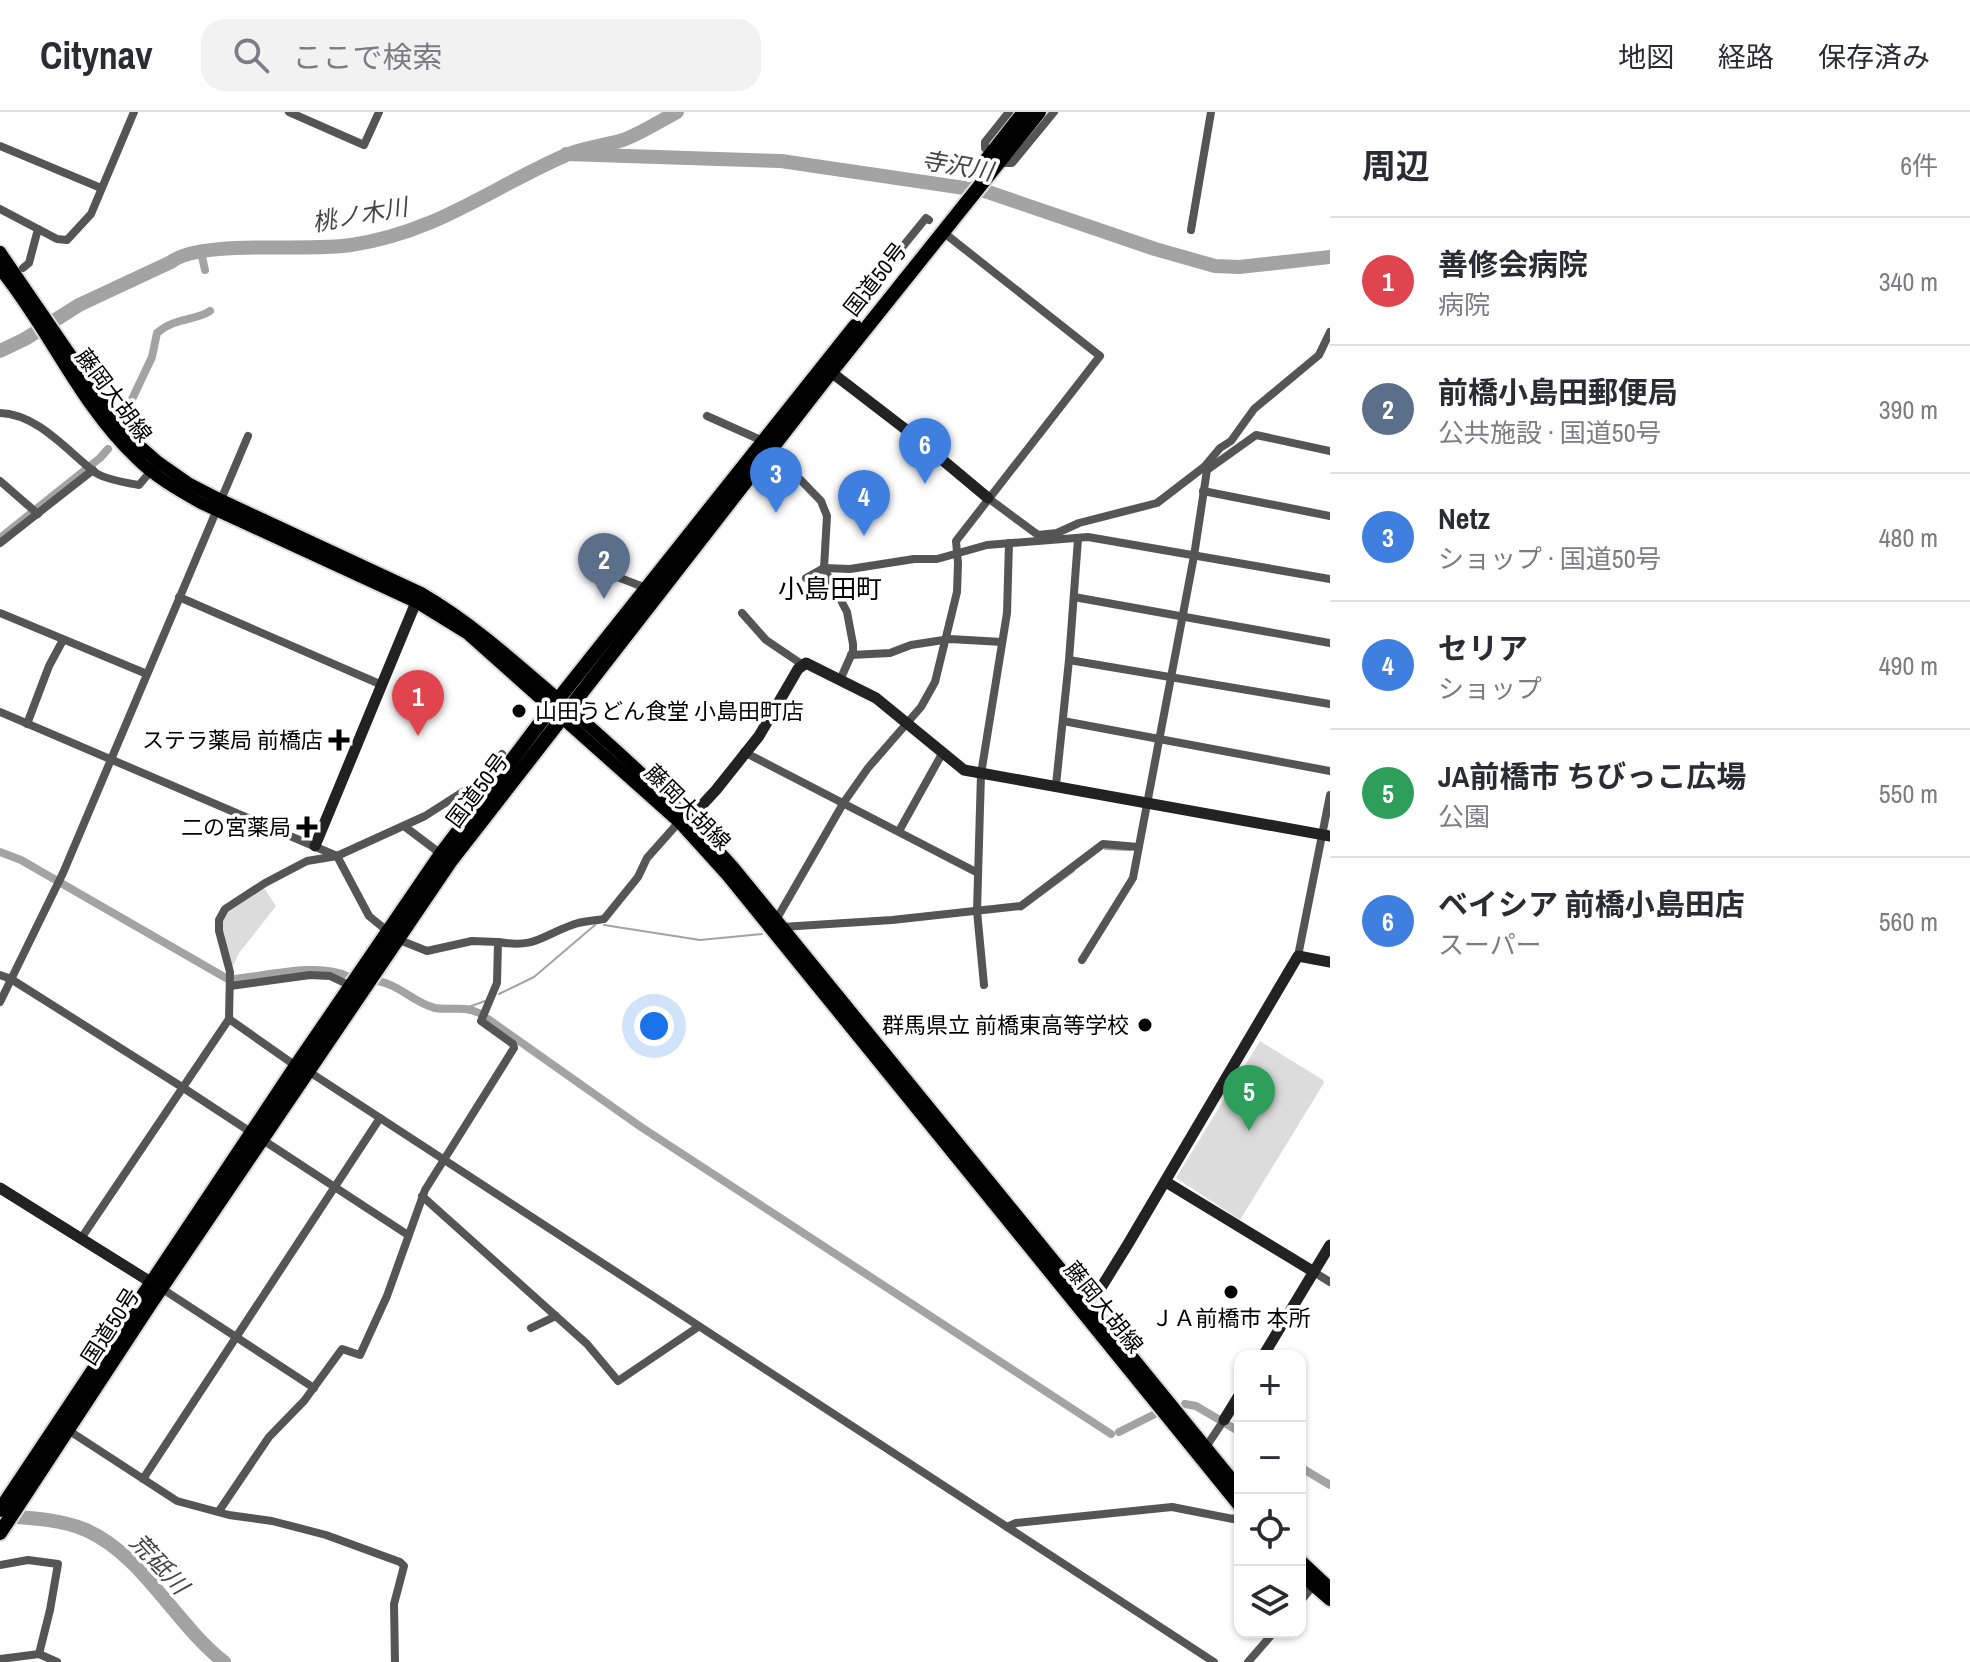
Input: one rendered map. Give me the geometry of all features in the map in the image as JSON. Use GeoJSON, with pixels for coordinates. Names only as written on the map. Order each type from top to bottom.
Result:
{"type":"FeatureCollection","features":[{"type":"Feature","properties":{"kind":"highway","name":"国道50号"},"geometry":{"type":"LineString","coordinates":[[977,179],[1024,112]]}},
{"type":"Feature","properties":{"kind":"highway","name":"国道50号"},"geometry":{"type":"LineString","coordinates":[[0,1533],[18,1493],[392,936],[441,854],[955,206],[1039,112]]}},
{"type":"Feature","properties":{"kind":"highway","name":"国道50号"},"geometry":{"type":"LineString","coordinates":[[302,1068],[351,986],[450,862],[646,588],[831,372],[955,206]]}},
{"type":"Feature","properties":{"kind":"highway","name":"国道50号"},"geometry":{"type":"LineString","coordinates":[[0,1510],[18,1493],[68,1430],[156,1285]]}},
{"type":"Feature","properties":{"kind":"main road","name":"藤岡大胡線"},"geometry":{"type":"LineString","coordinates":[[0,252],[114,434],[151,471],[182,492],[421,593],[488,638],[685,820],[779,923],[1234,1499]]}},
{"type":"Feature","properties":{"kind":"main road","name":"藤岡大胡線"},"geometry":{"type":"LineString","coordinates":[[0,269],[24,293]]}},
{"type":"Feature","properties":{"kind":"main road","name":"藤岡大胡線"},"geometry":{"type":"LineString","coordinates":[[76,372],[142,448],[174,475],[218,505],[416,602],[468,634],[560,707]]}},
{"type":"Feature","properties":{"kind":"main road","name":"藤岡大胡線"},"geometry":{"type":"LineString","coordinates":[[685,820],[1083,1306],[1234,1482]]}},
{"type":"Feature","properties":{"kind":"main road"},"geometry":{"type":"LineString","coordinates":[[1306,1566],[1330,1588]]}},
{"type":"Feature","properties":{"kind":"main road"},"geometry":{"type":"LineString","coordinates":[[1306,1580],[1330,1600]]}},
{"type":"Feature","properties":{"kind":"street"},"geometry":{"type":"LineString","coordinates":[[0,209],[57,239],[67,240],[91,214],[134,112]]}},
{"type":"Feature","properties":{"kind":"street"},"geometry":{"type":"LineString","coordinates":[[289,112],[364,145],[379,112]]}},
{"type":"Feature","properties":{"kind":"street"},"geometry":{"type":"LineString","coordinates":[[985,148],[985,142],[1009,112]]}},
{"type":"Feature","properties":{"kind":"street"},"geometry":{"type":"LineString","coordinates":[[1006,163],[1012,163],[1054,112]]}},
{"type":"Feature","properties":{"kind":"street"},"geometry":{"type":"LineString","coordinates":[[1191,230],[1211,112]]}},
{"type":"Feature","properties":{"kind":"street"},"geometry":{"type":"LineString","coordinates":[[0,146],[101,188]]}},
{"type":"Feature","properties":{"kind":"street"},"geometry":{"type":"LineString","coordinates":[[873,283],[926,218],[929,220]]}},
{"type":"Feature","properties":{"kind":"street"},"geometry":{"type":"LineString","coordinates":[[23,268],[29,263],[38,229]]}},
{"type":"Feature","properties":{"kind":"street"},"geometry":{"type":"LineString","coordinates":[[779,923],[844,802],[875,759],[921,707],[935,682],[957,592],[956,541],[1100,356],[948,236]]}},
{"type":"Feature","properties":{"kind":"street"},"geometry":{"type":"LineString","coordinates":[[1082,960],[1133,878],[1194,556],[1206,468],[1254,409],[1319,355],[1330,332]]}},
{"type":"Feature","properties":{"kind":"street"},"geometry":{"type":"LineString","coordinates":[[831,372],[1038,535],[1057,533],[1079,523],[1157,503],[1256,435],[1330,451]]}},
{"type":"Feature","properties":{"kind":"street"},"geometry":{"type":"LineString","coordinates":[[0,413],[13,414],[30,422],[101,475],[139,485],[151,471]]}},
{"type":"Feature","properties":{"kind":"street"},"geometry":{"type":"LineString","coordinates":[[707,416],[767,445],[821,501],[827,516],[824,568],[847,612],[853,644],[840,680]]}},
{"type":"Feature","properties":{"kind":"street"},"geometry":{"type":"LineString","coordinates":[[0,1002],[63,873],[248,436]]}},
{"type":"Feature","properties":{"kind":"street"},"geometry":{"type":"LineString","coordinates":[[0,543],[36,511],[93,470]]}},
{"type":"Feature","properties":{"kind":"street"},"geometry":{"type":"LineString","coordinates":[[0,481],[36,511]]}},
{"type":"Feature","properties":{"kind":"street"},"geometry":{"type":"LineString","coordinates":[[1203,491],[1330,516]]}},
{"type":"Feature","properties":{"kind":"street"},"geometry":{"type":"LineString","coordinates":[[1056,785],[1078,539],[1105,516]]}},
{"type":"Feature","properties":{"kind":"street"},"geometry":{"type":"LineString","coordinates":[[806,578],[824,568],[850,569],[914,559],[937,559],[987,545],[1088,537],[1330,579]]}},
{"type":"Feature","properties":{"kind":"street"},"geometry":{"type":"LineString","coordinates":[[984,985],[977,911],[981,774],[1007,613],[1009,543]]}},
{"type":"Feature","properties":{"kind":"street"},"geometry":{"type":"LineString","coordinates":[[589,566],[646,588]]}},
{"type":"Feature","properties":{"kind":"street"},"geometry":{"type":"LineString","coordinates":[[179,597],[382,685]]}},
{"type":"Feature","properties":{"kind":"street"},"geometry":{"type":"LineString","coordinates":[[1074,597],[1330,643]]}},
{"type":"Feature","properties":{"kind":"street"},"geometry":{"type":"LineString","coordinates":[[315,846],[416,602]]}},
{"type":"Feature","properties":{"kind":"street"},"geometry":{"type":"LineString","coordinates":[[0,613],[147,674]]}},
{"type":"Feature","properties":{"kind":"street"},"geometry":{"type":"LineString","coordinates":[[742,613],[766,640],[803,665]]}},
{"type":"Feature","properties":{"kind":"street"},"geometry":{"type":"LineString","coordinates":[[27,724],[49,666],[63,640]]}},
{"type":"Feature","properties":{"kind":"street"},"geometry":{"type":"LineString","coordinates":[[851,655],[890,653],[911,645],[946,640],[1002,642]]}},
{"type":"Feature","properties":{"kind":"street"},"geometry":{"type":"LineString","coordinates":[[1069,660],[1330,704]]}},
{"type":"Feature","properties":{"kind":"street"},"geometry":{"type":"LineString","coordinates":[[0,712],[337,856],[369,916],[392,936],[427,951],[472,941],[521,946],[574,924],[604,919],[638,877],[647,858],[759,736],[798,669],[806,663],[876,698],[964,770],[1326,835]]}},
{"type":"Feature","properties":{"kind":"street"},"geometry":{"type":"LineString","coordinates":[[1063,721],[1330,771]]}},
{"type":"Feature","properties":{"kind":"street"},"geometry":{"type":"LineString","coordinates":[[744,752],[978,873]]}},
{"type":"Feature","properties":{"kind":"street"},"geometry":{"type":"LineString","coordinates":[[899,831],[943,752]]}},
{"type":"Feature","properties":{"kind":"street"},"geometry":{"type":"LineString","coordinates":[[82,1237],[229,1019],[230,972],[219,931],[219,920],[225,909],[307,861],[337,856],[425,816],[486,777],[502,754]]}},
{"type":"Feature","properties":{"kind":"street"},"geometry":{"type":"LineString","coordinates":[[1083,1306],[1099,1291],[1166,1182],[1298,956],[1326,835],[1330,795]]}},
{"type":"Feature","properties":{"kind":"street"},"geometry":{"type":"LineString","coordinates":[[404,826],[441,854]]}},
{"type":"Feature","properties":{"kind":"street"},"geometry":{"type":"LineString","coordinates":[[779,923],[1021,906],[1103,844],[1138,847]]}},
{"type":"Feature","properties":{"kind":"street"},"geometry":{"type":"LineString","coordinates":[[219,1511],[269,1437],[314,1388],[342,1349],[360,1355],[387,1296],[422,1196],[514,1048],[513,1044],[481,1021],[497,983],[498,942]]}},
{"type":"Feature","properties":{"kind":"street"},"geometry":{"type":"LineString","coordinates":[[1298,956],[1330,962]]}},
{"type":"Feature","properties":{"kind":"street"},"geometry":{"type":"LineString","coordinates":[[0,975],[182,1087],[408,1235]]}},
{"type":"Feature","properties":{"kind":"street"},"geometry":{"type":"LineString","coordinates":[[230,986],[310,975],[330,976],[351,986]]}},
{"type":"Feature","properties":{"kind":"street"},"geometry":{"type":"LineString","coordinates":[[229,1019],[1214,1662]]}},
{"type":"Feature","properties":{"kind":"street"},"geometry":{"type":"LineString","coordinates":[[143,1479],[380,1118]]}},
{"type":"Feature","properties":{"kind":"street"},"geometry":{"type":"LineString","coordinates":[[1166,1182],[1330,1282]]}},
{"type":"Feature","properties":{"kind":"street"},"geometry":{"type":"LineString","coordinates":[[0,1188],[236,1335],[314,1388]]}},
{"type":"Feature","properties":{"kind":"street"},"geometry":{"type":"LineString","coordinates":[[422,1196],[587,1344],[618,1381],[698,1327]]}},
{"type":"Feature","properties":{"kind":"street"},"geometry":{"type":"LineString","coordinates":[[1267,1350],[1330,1245]]}},
{"type":"Feature","properties":{"kind":"street"},"geometry":{"type":"LineString","coordinates":[[531,1328],[556,1316]]}},
{"type":"Feature","properties":{"kind":"street"},"geometry":{"type":"LineString","coordinates":[[1206,1447],[1234,1404]]}},
{"type":"Feature","properties":{"kind":"street"},"geometry":{"type":"LineString","coordinates":[[68,1430],[177,1501],[326,1535],[400,1562],[404,1566],[395,1594],[395,1662]]}},
{"type":"Feature","properties":{"kind":"street"},"geometry":{"type":"LineString","coordinates":[[1007,1527],[1016,1523],[1172,1507],[1234,1519]]}},
{"type":"Feature","properties":{"kind":"street"},"geometry":{"type":"LineString","coordinates":[[0,1565],[28,1560],[58,1564],[39,1654]]}},
{"type":"Feature","properties":{"kind":"street"},"geometry":{"type":"LineString","coordinates":[[1306,1594],[1312,1587]]}},
{"type":"Feature","properties":{"kind":"street"},"geometry":{"type":"LineString","coordinates":[[1248,1662],[1269,1638]]}},
{"type":"Feature","properties":{"kind":"street"},"geometry":{"type":"LineString","coordinates":[[0,1659],[39,1654],[57,1662]]}},
{"type":"Feature","properties":{"kind":"shaded area"},"geometry":{"type":"Polygon","coordinates":[[[264,888],[276,906],[239,953],[233,966],[221,922],[228,911],[264,888]]]}},
{"type":"Feature","properties":{"kind":"shaded area"},"geometry":{"type":"Polygon","coordinates":[[[1260,1041],[1324,1083],[1240,1220],[1176,1178],[1260,1041]]]}},
{"type":"Feature","properties":{"kind":"waterway","name":"桃ノ木川"},"geometry":{"type":"LineString","coordinates":[[0,351],[79,305],[185,255],[230,248],[332,247],[382,239],[436,220],[571,153],[630,137],[677,112]]}},
{"type":"Feature","properties":{"kind":"waterway","name":"寺沢川"},"geometry":{"type":"LineString","coordinates":[[566,154],[781,161],[985,191],[1155,249],[1215,266],[1239,267],[1330,257]]}},
{"type":"Feature","properties":{"kind":"waterway"},"geometry":{"type":"LineString","coordinates":[[201,252],[205,270]]}},
{"type":"Feature","properties":{"kind":"waterway"},"geometry":{"type":"LineString","coordinates":[[126,412],[152,357],[157,333],[171,324],[210,311]]}},
{"type":"Feature","properties":{"kind":"waterway"},"geometry":{"type":"LineString","coordinates":[[0,538],[108,449]]}},
{"type":"Feature","properties":{"kind":"waterway"},"geometry":{"type":"LineString","coordinates":[[1105,849],[1130,850]]}},
{"type":"Feature","properties":{"kind":"waterway"},"geometry":{"type":"LineString","coordinates":[[0,852],[21,860],[226,978],[307,970],[347,976]]}},
{"type":"Feature","properties":{"kind":"waterway"},"geometry":{"type":"LineString","coordinates":[[1021,910],[1074,871]]}},
{"type":"Feature","properties":{"kind":"waterway"},"geometry":{"type":"LineString","coordinates":[[499,994],[534,977],[595,925]]}},
{"type":"Feature","properties":{"kind":"waterway"},"geometry":{"type":"LineString","coordinates":[[604,925],[700,940],[762,934]]}},
{"type":"Feature","properties":{"kind":"waterway"},"geometry":{"type":"LineString","coordinates":[[378,981],[435,1008],[468,1009],[479,1013]]}},
{"type":"Feature","properties":{"kind":"waterway"},"geometry":{"type":"LineString","coordinates":[[466,1008],[485,1001]]}},
{"type":"Feature","properties":{"kind":"waterway"},"geometry":{"type":"LineString","coordinates":[[488,1019],[641,1127],[1111,1434]]}},
{"type":"Feature","properties":{"kind":"waterway"},"geometry":{"type":"LineString","coordinates":[[1185,1404],[1196,1406],[1234,1428]]}},
{"type":"Feature","properties":{"kind":"waterway"},"geometry":{"type":"LineString","coordinates":[[1119,1432],[1153,1415]]}},
{"type":"Feature","properties":{"kind":"waterway"},"geometry":{"type":"LineString","coordinates":[[1306,1471],[1330,1485]]}},
{"type":"Feature","properties":{"kind":"waterway","name":"荒砥川"},"geometry":{"type":"LineString","coordinates":[[1,1516],[66,1523],[106,1541],[142,1573],[190,1629],[224,1662]]}},
{"type":"Feature","properties":{"kind":"place","name":"ベイシア 前橋小島田店"},"geometry":{"type":"Point","coordinates":[925,484]}},
{"type":"Feature","properties":{"kind":"place","name":"Netz"},"geometry":{"type":"Point","coordinates":[776,513]}},
{"type":"Feature","properties":{"kind":"place","name":"セリア"},"geometry":{"type":"Point","coordinates":[864,536]}},
{"type":"Feature","properties":{"kind":"place","name":"前橋小島田郵便局"},"geometry":{"type":"Point","coordinates":[604,599]}},
{"type":"Feature","properties":{"kind":"place","name":"山田うどん食堂 小島田町店"},"geometry":{"type":"Point","coordinates":[519,711]}},
{"type":"Feature","properties":{"kind":"place","name":"善修会病院"},"geometry":{"type":"Point","coordinates":[418,736]}},
{"type":"Feature","properties":{"kind":"place","name":"ステラ薬局 前橋店"},"geometry":{"type":"Point","coordinates":[339,740]}},
{"type":"Feature","properties":{"kind":"place","name":"二の宮薬局"},"geometry":{"type":"Point","coordinates":[307,827]}},
{"type":"Feature","properties":{"kind":"place","name":"群馬県立 前橋東高等学校"},"geometry":{"type":"Point","coordinates":[1145,1025]}},
{"type":"Feature","properties":{"kind":"place","name":"JA前橋市 ちびっこ広場"},"geometry":{"type":"Point","coordinates":[1249,1131]}},
{"type":"Feature","properties":{"kind":"place","name":"ＪＡ前橋市 本所"},"geometry":{"type":"Point","coordinates":[1231,1292]}},
{"type":"Feature","properties":{"kind":"district","name":"小島田町"},"geometry":{"type":"Point","coordinates":[830,589]}}]}
